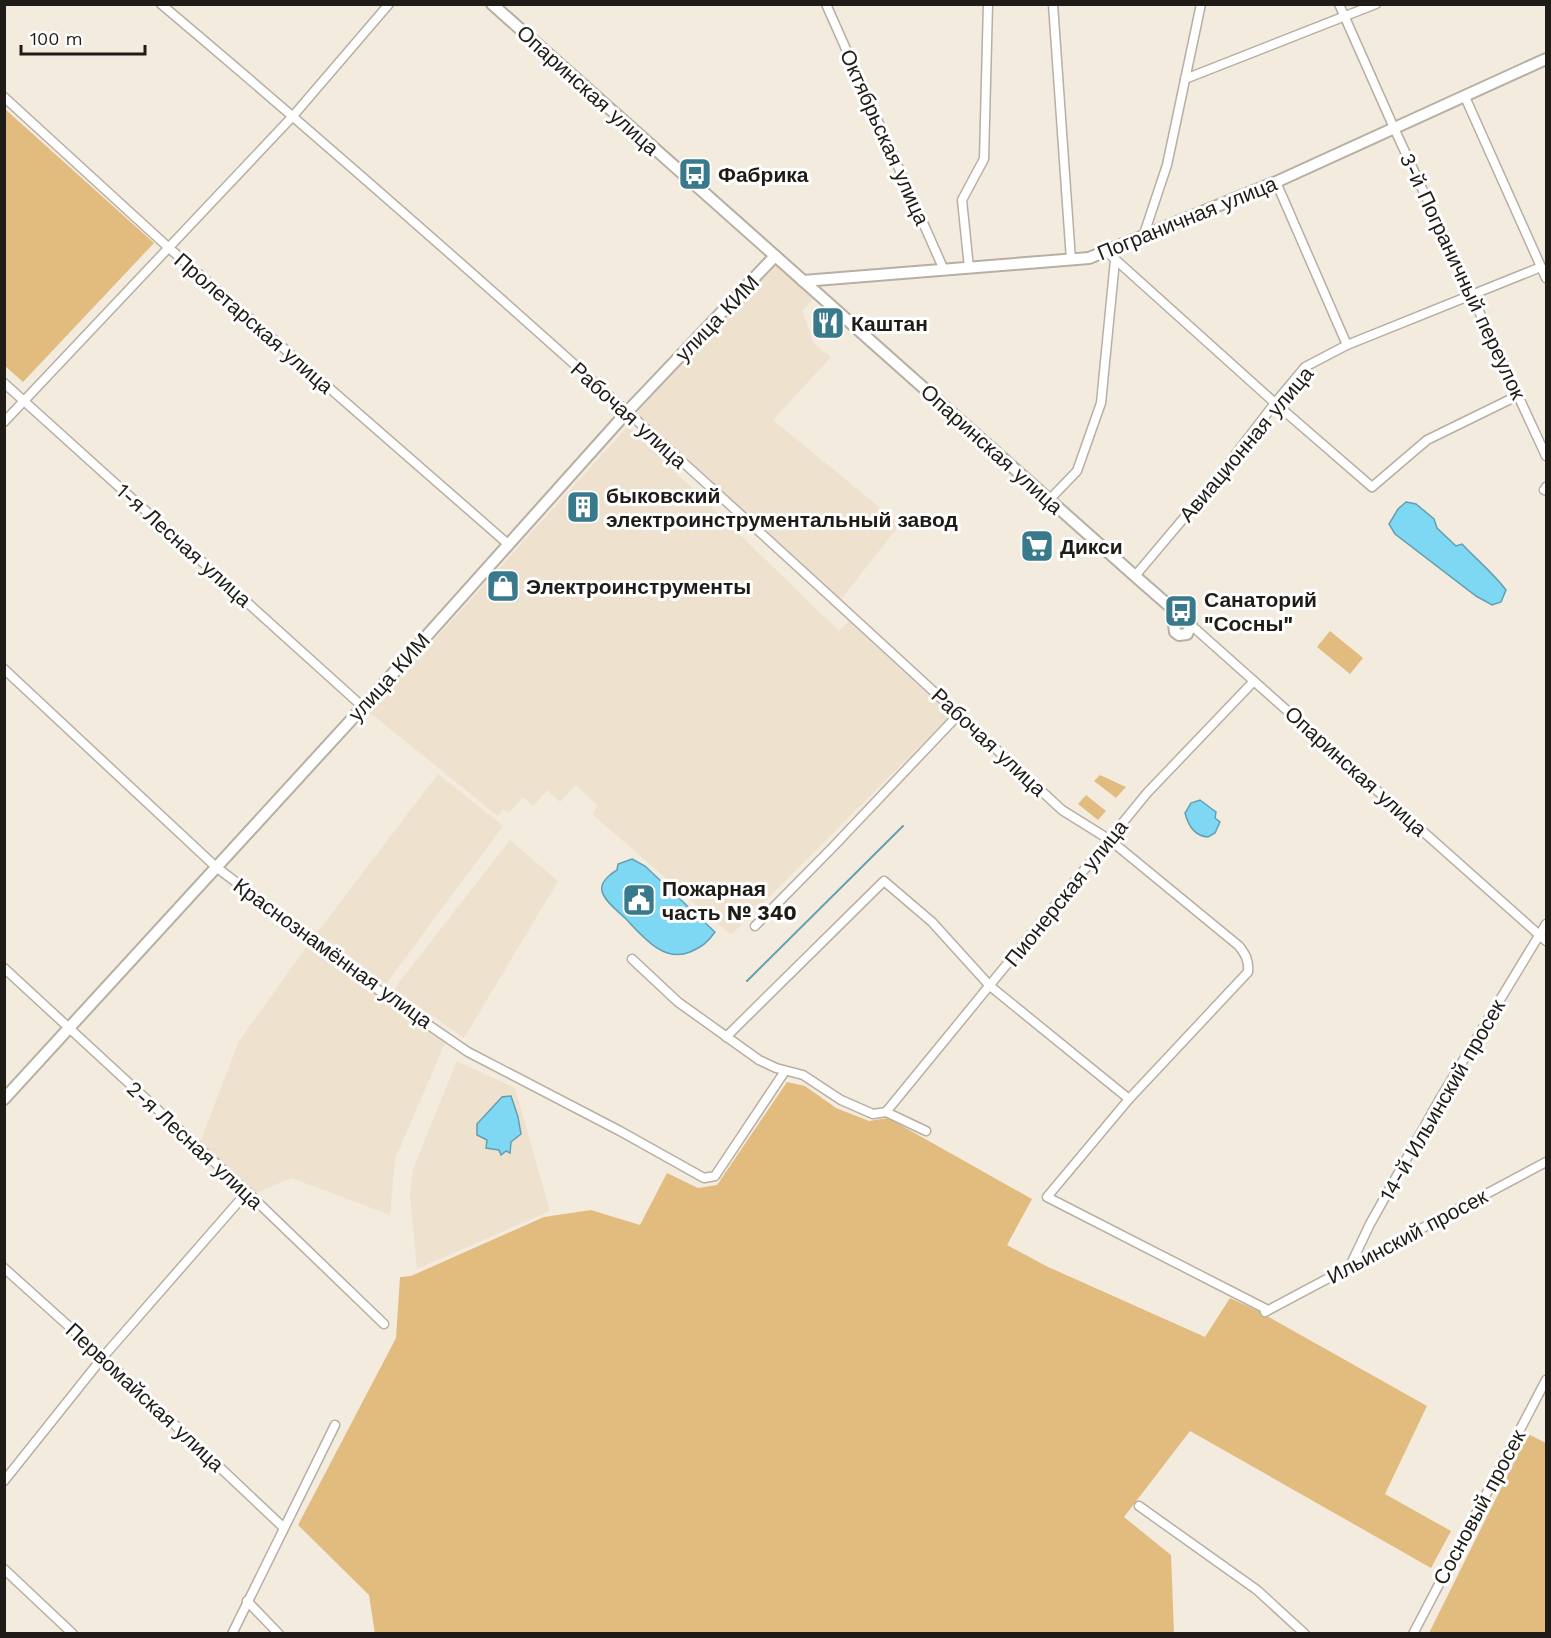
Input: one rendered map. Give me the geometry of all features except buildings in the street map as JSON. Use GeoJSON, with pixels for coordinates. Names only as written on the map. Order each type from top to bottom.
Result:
{"type":"FeatureCollection","features":[{"type":"Feature","properties":{"kind":"main road","name":"Опаринская улица"},"geometry":{"type":"LineString","coordinates":[[492,4],[1191,625]]}},
{"type":"Feature","properties":{"kind":"main road","name":"Пограничная улица"},"geometry":{"type":"LineString","coordinates":[[803,281],[1111,256],[1144,234],[1276,182],[1546,59]]}},
{"type":"Feature","properties":{"kind":"main road","name":"улица КИМ"},"geometry":{"type":"LineString","coordinates":[[4,1099],[363,707],[627,412],[775,256]]}},
{"type":"Feature","properties":{"kind":"main road"},"geometry":{"type":"LineString","coordinates":[[1172,608],[1175,632],[1179,635],[1187,634],[1191,625]]}},
{"type":"Feature","properties":{"kind":"street","name":"Рабочая улица"},"geometry":{"type":"LineString","coordinates":[[161,4],[293,116],[627,412],[1062,810],[1110,840],[1239,946],[1246,956],[1249,965],[1248,972],[1129,1099]]}},
{"type":"Feature","properties":{"kind":"street"},"geometry":{"type":"LineString","coordinates":[[4,422],[293,116],[389,4]]}},
{"type":"Feature","properties":{"kind":"street","name":"Октябрьская улица"},"geometry":{"type":"LineString","coordinates":[[826,4],[944,270]]}},
{"type":"Feature","properties":{"kind":"street"},"geometry":{"type":"LineString","coordinates":[[969,268],[962,200],[984,159],[988,4]]}},
{"type":"Feature","properties":{"kind":"street"},"geometry":{"type":"LineString","coordinates":[[1053,4],[1071,260]]}},
{"type":"Feature","properties":{"kind":"street"},"geometry":{"type":"LineString","coordinates":[[1144,234],[1167,165],[1201,4]]}},
{"type":"Feature","properties":{"kind":"street","name":"3-й Пограничный переулок"},"geometry":{"type":"LineString","coordinates":[[1339,4],[1546,456]]}},
{"type":"Feature","properties":{"kind":"street"},"geometry":{"type":"LineString","coordinates":[[1185,79],[1376,4]]}},
{"type":"Feature","properties":{"kind":"street","name":"Пролетарская улица"},"geometry":{"type":"LineString","coordinates":[[4,97],[169,248],[508,544]]}},
{"type":"Feature","properties":{"kind":"street"},"geometry":{"type":"LineString","coordinates":[[1465,97],[1546,278]]}},
{"type":"Feature","properties":{"kind":"street"},"geometry":{"type":"LineString","coordinates":[[1276,182],[1347,345]]}},
{"type":"Feature","properties":{"kind":"street"},"geometry":{"type":"LineString","coordinates":[[1111,256],[1372,487],[1383,480],[1406,456],[1427,440],[1519,395]]}},
{"type":"Feature","properties":{"kind":"street"},"geometry":{"type":"LineString","coordinates":[[1050,500],[1077,471],[1101,404],[1111,256]]}},
{"type":"Feature","properties":{"kind":"street","name":"Авиационная улица"},"geometry":{"type":"LineString","coordinates":[[1135,576],[1215,481],[1305,367],[1347,345],[1541,267]]}},
{"type":"Feature","properties":{"kind":"street","name":"1-я Лесная улица"},"geometry":{"type":"LineString","coordinates":[[4,383],[363,707]]}},
{"type":"Feature","properties":{"kind":"street","name":"Опаринская улица"},"geometry":{"type":"LineString","coordinates":[[1191,625],[1546,940]]}},
{"type":"Feature","properties":{"kind":"street","name":"Краснознамённая улица"},"geometry":{"type":"LineString","coordinates":[[4,669],[216,867],[385,995],[468,1052],[620,1131],[704,1178],[715,1176],[785,1071]]}},
{"type":"Feature","properties":{"kind":"street","name":"Пионерская улица"},"geometry":{"type":"LineString","coordinates":[[886,1112],[1147,794],[1254,681]]}},
{"type":"Feature","properties":{"kind":"street"},"geometry":{"type":"LineString","coordinates":[[754,926],[958,714]]}},
{"type":"Feature","properties":{"kind":"street"},"geometry":{"type":"LineString","coordinates":[[726,1037],[884,881],[932,922],[990,986],[1129,1099]]}},
{"type":"Feature","properties":{"kind":"street","name":"14-й Ильинский просек"},"geometry":{"type":"LineString","coordinates":[[1349,1268],[1370,1224],[1441,1097],[1546,924]]}},
{"type":"Feature","properties":{"kind":"street"},"geometry":{"type":"LineString","coordinates":[[632,959],[678,1002],[759,1060],[785,1071],[803,1075],[841,1100],[873,1114],[886,1112],[926,1131]]}},
{"type":"Feature","properties":{"kind":"street","name":"2-я Лесная улица"},"geometry":{"type":"LineString","coordinates":[[4,968],[247,1192],[384,1324]]}},
{"type":"Feature","properties":{"kind":"street","name":"Ильинский просек"},"geometry":{"type":"LineString","coordinates":[[1129,1099],[1047,1197],[1266,1311],[1546,1162]]}},
{"type":"Feature","properties":{"kind":"street"},"geometry":{"type":"LineString","coordinates":[[4,1481],[103,1357],[247,1192]]}},
{"type":"Feature","properties":{"kind":"street","name":"Первомайская улица"},"geometry":{"type":"LineString","coordinates":[[4,1268],[103,1357],[284,1528]]}},
{"type":"Feature","properties":{"kind":"street","name":"Сосновый просек"},"geometry":{"type":"LineString","coordinates":[[1413,1634],[1546,1380]]}},
{"type":"Feature","properties":{"kind":"street"},"geometry":{"type":"LineString","coordinates":[[232,1634],[335,1425]]}},
{"type":"Feature","properties":{"kind":"street"},"geometry":{"type":"LineString","coordinates":[[1139,1506],[1257,1590],[1305,1634]]}},
{"type":"Feature","properties":{"kind":"street"},"geometry":{"type":"LineString","coordinates":[[4,1569],[73,1634]]}},
{"type":"Feature","properties":{"kind":"street"},"geometry":{"type":"LineString","coordinates":[[247,1601],[279,1634]]}},
{"type":"Feature","properties":{"kind":"shaded area"},"geometry":{"type":"Polygon","coordinates":[[[5,109],[154,243],[23,382],[5,366],[5,109]]]}},
{"type":"Feature","properties":{"kind":"shaded area"},"geometry":{"type":"Polygon","coordinates":[[[775,262],[814,298],[802,311],[814,344],[831,357],[773,420],[900,524],[840,601],[636,413],[775,262]]]}},
{"type":"Feature","properties":{"kind":"shaded area"},"geometry":{"type":"Polygon","coordinates":[[[628,426],[839,631],[849,621],[951,715],[731,935],[592,814],[598,806],[576,785],[560,802],[547,790],[533,806],[523,797],[509,813],[503,809],[498,816],[369,712],[628,426]]]}},
{"type":"Feature","properties":{"kind":"shaded area"},"geometry":{"type":"Polygon","coordinates":[[[1330,631],[1363,658],[1350,674],[1317,647],[1330,631]]]}},
{"type":"Feature","properties":{"kind":"shaded area"},"geometry":{"type":"Polygon","coordinates":[[[438,774],[503,826],[386,984],[317,933],[438,774]]]}},
{"type":"Feature","properties":{"kind":"shaded area"},"geometry":{"type":"Polygon","coordinates":[[[1100,775],[1126,787],[1116,798],[1094,781],[1100,775]]]}},
{"type":"Feature","properties":{"kind":"shaded area"},"geometry":{"type":"Polygon","coordinates":[[[1086,795],[1106,811],[1098,820],[1078,804],[1086,795]]]}},
{"type":"Feature","properties":{"kind":"shaded area"},"geometry":{"type":"Polygon","coordinates":[[[510,840],[558,881],[464,1038],[394,989],[510,840]]]}},
{"type":"Feature","properties":{"kind":"shaded area"},"geometry":{"type":"Polygon","coordinates":[[[306,947],[445,1043],[395,1159],[390,1215],[291,1178],[256,1193],[200,1142],[239,1041],[306,947]]]}},
{"type":"Feature","properties":{"kind":"shaded area"},"geometry":{"type":"Polygon","coordinates":[[[457,1061],[515,1088],[550,1211],[417,1269],[410,1194],[413,1169],[457,1061]]]}},
{"type":"Feature","properties":{"kind":"shaded area"},"geometry":{"type":"Polygon","coordinates":[[[787,1082],[805,1086],[836,1108],[869,1121],[888,1118],[1032,1199],[1007,1245],[1046,1266],[1205,1337],[1230,1298],[1260,1312],[1427,1406],[1385,1494],[1451,1531],[1431,1568],[1190,1431],[1124,1517],[1171,1555],[1174,1633],[375,1634],[369,1595],[298,1525],[396,1338],[400,1277],[411,1276],[544,1217],[591,1210],[640,1225],[667,1173],[698,1188],[717,1185],[787,1082]]]}},
{"type":"Feature","properties":{"kind":"shaded area"},"geometry":{"type":"Polygon","coordinates":[[[1528,1434],[1546,1443],[1546,1633],[1429,1633],[1528,1434]]]}},
{"type":"Feature","properties":{"kind":"water"},"geometry":{"type":"Polygon","coordinates":[[[1406,502],[1416,504],[1434,519],[1437,528],[1456,546],[1462,544],[1496,578],[1506,590],[1501,602],[1492,605],[1476,596],[1395,534],[1389,524],[1398,509],[1406,502]]]}},
{"type":"Feature","properties":{"kind":"water"},"geometry":{"type":"Polygon","coordinates":[[[1200,800],[1216,812],[1215,818],[1220,822],[1215,833],[1208,837],[1199,835],[1193,829],[1185,813],[1191,803],[1200,800]]]}},
{"type":"Feature","properties":{"kind":"water"},"geometry":{"type":"Polygon","coordinates":[[[632,859],[645,866],[715,932],[707,941],[690,952],[671,954],[663,951],[647,940],[609,902],[602,891],[604,881],[617,870],[618,864],[632,859]]]}},
{"type":"Feature","properties":{"kind":"water"},"geometry":{"type":"Polygon","coordinates":[[[511,1096],[521,1134],[511,1142],[510,1153],[506,1151],[501,1155],[499,1150],[486,1148],[487,1140],[477,1135],[477,1124],[502,1097],[511,1096]]]}},
{"type":"Feature","properties":{"kind":"waterway"},"geometry":{"type":"LineString","coordinates":[[747,981],[903,826]]}},
{"type":"Feature","properties":{"kind":"place","name":"Фабрика"},"geometry":{"type":"Point","coordinates":[695,174]}},
{"type":"Feature","properties":{"kind":"place","name":"Каштан"},"geometry":{"type":"Point","coordinates":[828,323]}},
{"type":"Feature","properties":{"kind":"place","name":"быковский электроинструментальный завод"},"geometry":{"type":"Point","coordinates":[583,507]}},
{"type":"Feature","properties":{"kind":"place","name":"Дикси"},"geometry":{"type":"Point","coordinates":[1037,546]}},
{"type":"Feature","properties":{"kind":"place","name":"Электроинструменты"},"geometry":{"type":"Point","coordinates":[503,586]}},
{"type":"Feature","properties":{"kind":"place","name":"Санаторий \"Сосны\""},"geometry":{"type":"Point","coordinates":[1181,611]}},
{"type":"Feature","properties":{"kind":"place","name":"Пожарная часть № 340"},"geometry":{"type":"Point","coordinates":[639,900]}}]}
